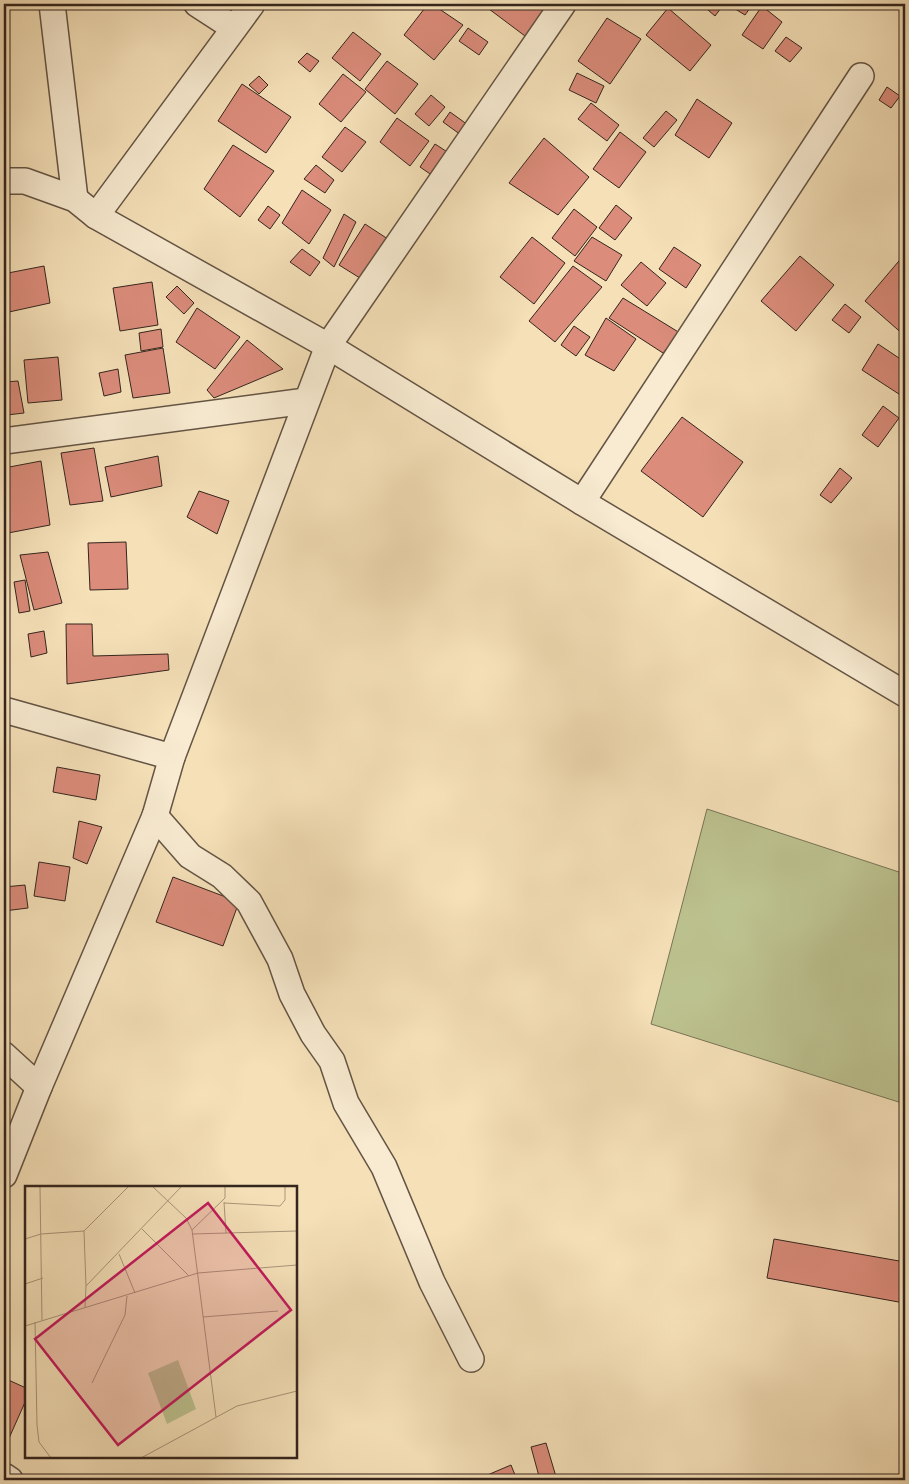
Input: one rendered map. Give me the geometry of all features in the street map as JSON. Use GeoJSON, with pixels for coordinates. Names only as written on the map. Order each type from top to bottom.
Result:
{"type":"FeatureCollection","features":[{"type":"Feature","properties":{"kind":"street"},"geometry":{"type":"LineString","coordinates":[[52,4],[74,198]]}},
{"type":"Feature","properties":{"kind":"street"},"geometry":{"type":"LineString","coordinates":[[197,4],[234,28]]}},
{"type":"Feature","properties":{"kind":"street"},"geometry":{"type":"LineString","coordinates":[[96,216],[252,4]]}},
{"type":"Feature","properties":{"kind":"street"},"geometry":{"type":"LineString","coordinates":[[4,1175],[39,1087],[155,816],[172,758],[328,346],[563,4]]}},
{"type":"Feature","properties":{"kind":"street"},"geometry":{"type":"LineString","coordinates":[[582,502],[861,76]]}},
{"type":"Feature","properties":{"kind":"street"},"geometry":{"type":"LineString","coordinates":[[4,181],[25,181],[74,198],[96,216],[328,346],[582,502],[905,694]]}},
{"type":"Feature","properties":{"kind":"street"},"geometry":{"type":"LineString","coordinates":[[4,441],[306,401]]}},
{"type":"Feature","properties":{"kind":"street"},"geometry":{"type":"LineString","coordinates":[[4,710],[172,758]]}},
{"type":"Feature","properties":{"kind":"street"},"geometry":{"type":"LineString","coordinates":[[155,816],[190,856],[222,876],[249,902],[280,959],[292,994],[313,1034],[332,1061],[346,1103],[384,1168],[432,1282],[471,1359]]}},
{"type":"Feature","properties":{"kind":"street"},"geometry":{"type":"LineString","coordinates":[[4,1055],[39,1087]]}},
{"type":"Feature","properties":{"kind":"street"},"geometry":{"type":"LineString","coordinates":[[4,1476],[10,1480]]}},
{"type":"Feature","properties":{"kind":"green space"},"geometry":{"type":"Polygon","coordinates":[[[707,809],[905,874],[905,1104],[651,1024],[707,809]]]}},
{"type":"Feature","properties":{"kind":"building"},"geometry":{"type":"Polygon","coordinates":[[[428,4],[432,4],[463,25],[434,60],[404,35],[428,4]]]}},
{"type":"Feature","properties":{"kind":"building"},"geometry":{"type":"Polygon","coordinates":[[[486,4],[551,4],[525,36],[485,6],[486,4]]]}},
{"type":"Feature","properties":{"kind":"building"},"geometry":{"type":"Polygon","coordinates":[[[701,4],[724,4],[715,16],[701,4]]]}},
{"type":"Feature","properties":{"kind":"building"},"geometry":{"type":"Polygon","coordinates":[[[734,4],[753,4],[745,15],[732,7],[734,4]]]}},
{"type":"Feature","properties":{"kind":"building"},"geometry":{"type":"Polygon","coordinates":[[[762,6],[782,22],[763,49],[742,35],[762,6]]]}},
{"type":"Feature","properties":{"kind":"building"},"geometry":{"type":"Polygon","coordinates":[[[668,8],[711,45],[690,71],[646,35],[668,8]]]}},
{"type":"Feature","properties":{"kind":"building"},"geometry":{"type":"Polygon","coordinates":[[[607,18],[641,39],[610,84],[578,61],[607,18]]]}},
{"type":"Feature","properties":{"kind":"building"},"geometry":{"type":"Polygon","coordinates":[[[468,28],[488,42],[479,55],[459,41],[468,28]]]}},
{"type":"Feature","properties":{"kind":"building"},"geometry":{"type":"Polygon","coordinates":[[[353,32],[381,54],[360,81],[332,58],[353,32]]]}},
{"type":"Feature","properties":{"kind":"building"},"geometry":{"type":"Polygon","coordinates":[[[786,37],[802,48],[790,62],[775,51],[786,37]]]}},
{"type":"Feature","properties":{"kind":"building"},"geometry":{"type":"Polygon","coordinates":[[[307,53],[319,61],[310,72],[298,62],[307,53]]]}},
{"type":"Feature","properties":{"kind":"building"},"geometry":{"type":"Polygon","coordinates":[[[387,61],[418,84],[395,114],[365,89],[387,61]]]}},
{"type":"Feature","properties":{"kind":"building"},"geometry":{"type":"Polygon","coordinates":[[[577,73],[604,86],[596,103],[569,90],[577,73]]]}},
{"type":"Feature","properties":{"kind":"building"},"geometry":{"type":"Polygon","coordinates":[[[343,74],[366,92],[341,122],[319,104],[343,74]]]}},
{"type":"Feature","properties":{"kind":"building"},"geometry":{"type":"Polygon","coordinates":[[[259,76],[268,85],[259,94],[249,85],[259,76]]]}},
{"type":"Feature","properties":{"kind":"building"},"geometry":{"type":"Polygon","coordinates":[[[242,84],[291,117],[266,153],[218,121],[242,84]]]}},
{"type":"Feature","properties":{"kind":"building"},"geometry":{"type":"Polygon","coordinates":[[[887,87],[900,96],[891,108],[879,100],[887,87]]]}},
{"type":"Feature","properties":{"kind":"building"},"geometry":{"type":"Polygon","coordinates":[[[431,95],[445,107],[429,126],[415,114],[431,95]]]}},
{"type":"Feature","properties":{"kind":"building"},"geometry":{"type":"Polygon","coordinates":[[[697,99],[732,123],[709,158],[675,135],[697,99]]]}},
{"type":"Feature","properties":{"kind":"building"},"geometry":{"type":"Polygon","coordinates":[[[591,103],[619,125],[607,141],[578,119],[591,103]]]}},
{"type":"Feature","properties":{"kind":"building"},"geometry":{"type":"Polygon","coordinates":[[[666,111],[677,120],[654,147],[643,138],[666,111]]]}},
{"type":"Feature","properties":{"kind":"building"},"geometry":{"type":"Polygon","coordinates":[[[450,112],[475,130],[468,140],[443,122],[450,112]]]}},
{"type":"Feature","properties":{"kind":"building"},"geometry":{"type":"Polygon","coordinates":[[[397,118],[429,141],[410,166],[380,142],[397,118]]]}},
{"type":"Feature","properties":{"kind":"building"},"geometry":{"type":"Polygon","coordinates":[[[345,127],[366,142],[342,172],[322,157],[345,127]]]}},
{"type":"Feature","properties":{"kind":"building"},"geometry":{"type":"Polygon","coordinates":[[[620,132],[646,152],[619,188],[593,169],[620,132]]]}},
{"type":"Feature","properties":{"kind":"building"},"geometry":{"type":"Polygon","coordinates":[[[544,138],[589,177],[558,215],[509,183],[544,138]]]}},
{"type":"Feature","properties":{"kind":"building"},"geometry":{"type":"Polygon","coordinates":[[[435,144],[452,155],[436,178],[420,167],[435,144]]]}},
{"type":"Feature","properties":{"kind":"building"},"geometry":{"type":"Polygon","coordinates":[[[233,145],[274,171],[240,217],[204,189],[233,145]]]}},
{"type":"Feature","properties":{"kind":"building"},"geometry":{"type":"Polygon","coordinates":[[[905,150],[905,162],[899,158],[905,150]]]}},
{"type":"Feature","properties":{"kind":"building"},"geometry":{"type":"Polygon","coordinates":[[[316,165],[334,180],[325,193],[304,179],[316,165]]]}},
{"type":"Feature","properties":{"kind":"building"},"geometry":{"type":"Polygon","coordinates":[[[302,190],[331,210],[309,244],[282,223],[302,190]]]}},
{"type":"Feature","properties":{"kind":"building"},"geometry":{"type":"Polygon","coordinates":[[[616,205],[632,218],[615,240],[599,228],[616,205]]]}},
{"type":"Feature","properties":{"kind":"building"},"geometry":{"type":"Polygon","coordinates":[[[268,206],[280,215],[270,229],[258,220],[268,206]]]}},
{"type":"Feature","properties":{"kind":"building"},"geometry":{"type":"Polygon","coordinates":[[[574,209],[597,227],[575,256],[552,238],[574,209]]]}},
{"type":"Feature","properties":{"kind":"building"},"geometry":{"type":"Polygon","coordinates":[[[344,214],[356,222],[334,267],[323,258],[344,214]]]}},
{"type":"Feature","properties":{"kind":"building"},"geometry":{"type":"Polygon","coordinates":[[[365,224],[394,243],[368,283],[339,265],[365,224]]]}},
{"type":"Feature","properties":{"kind":"building"},"geometry":{"type":"Polygon","coordinates":[[[532,237],[565,263],[534,304],[500,277],[532,237]]]}},
{"type":"Feature","properties":{"kind":"building"},"geometry":{"type":"Polygon","coordinates":[[[592,237],[622,255],[606,281],[574,261],[592,237]]]}},
{"type":"Feature","properties":{"kind":"building"},"geometry":{"type":"Polygon","coordinates":[[[674,247],[701,265],[686,288],[659,269],[674,247]]]}},
{"type":"Feature","properties":{"kind":"building"},"geometry":{"type":"Polygon","coordinates":[[[302,249],[320,262],[310,276],[290,262],[302,249]]]}},
{"type":"Feature","properties":{"kind":"building"},"geometry":{"type":"Polygon","coordinates":[[[800,256],[834,285],[796,331],[761,301],[800,256]]]}},
{"type":"Feature","properties":{"kind":"building"},"geometry":{"type":"Polygon","coordinates":[[[905,256],[905,336],[865,301],[905,256]]]}},
{"type":"Feature","properties":{"kind":"building"},"geometry":{"type":"Polygon","coordinates":[[[641,262],[666,283],[647,306],[621,285],[641,262]]]}},
{"type":"Feature","properties":{"kind":"building"},"geometry":{"type":"Polygon","coordinates":[[[44,266],[50,303],[9,312],[8,273],[44,266]]]}},
{"type":"Feature","properties":{"kind":"building"},"geometry":{"type":"Polygon","coordinates":[[[573,266],[602,287],[555,342],[529,321],[573,266]]]}},
{"type":"Feature","properties":{"kind":"building"},"geometry":{"type":"Polygon","coordinates":[[[152,282],[158,325],[120,331],[113,288],[152,282]]]}},
{"type":"Feature","properties":{"kind":"building"},"geometry":{"type":"Polygon","coordinates":[[[4,284],[7,309],[4,310],[4,284]]]}},
{"type":"Feature","properties":{"kind":"building"},"geometry":{"type":"Polygon","coordinates":[[[177,286],[194,303],[184,314],[166,297],[177,286]]]}},
{"type":"Feature","properties":{"kind":"building"},"geometry":{"type":"Polygon","coordinates":[[[623,298],[680,333],[663,353],[609,318],[623,298]]]}},
{"type":"Feature","properties":{"kind":"building"},"geometry":{"type":"Polygon","coordinates":[[[845,304],[861,317],[849,333],[832,320],[845,304]]]}},
{"type":"Feature","properties":{"kind":"building"},"geometry":{"type":"Polygon","coordinates":[[[197,308],[240,337],[215,369],[176,342],[197,308]]]}},
{"type":"Feature","properties":{"kind":"building"},"geometry":{"type":"Polygon","coordinates":[[[606,318],[636,339],[614,371],[585,355],[606,318]]]}},
{"type":"Feature","properties":{"kind":"building"},"geometry":{"type":"Polygon","coordinates":[[[574,326],[590,337],[576,356],[561,345],[574,326]]]}},
{"type":"Feature","properties":{"kind":"building"},"geometry":{"type":"Polygon","coordinates":[[[161,329],[163,347],[141,351],[139,333],[161,329]]]}},
{"type":"Feature","properties":{"kind":"building"},"geometry":{"type":"Polygon","coordinates":[[[247,340],[283,369],[214,398],[207,390],[247,340]]]}},
{"type":"Feature","properties":{"kind":"building"},"geometry":{"type":"Polygon","coordinates":[[[878,344],[905,362],[905,398],[862,370],[878,344]]]}},
{"type":"Feature","properties":{"kind":"building"},"geometry":{"type":"Polygon","coordinates":[[[163,348],[170,393],[133,398],[125,355],[163,348]]]}},
{"type":"Feature","properties":{"kind":"building"},"geometry":{"type":"Polygon","coordinates":[[[58,357],[62,400],[28,403],[24,360],[58,357]]]}},
{"type":"Feature","properties":{"kind":"building"},"geometry":{"type":"Polygon","coordinates":[[[118,369],[121,392],[104,396],[99,373],[118,369]]]}},
{"type":"Feature","properties":{"kind":"building"},"geometry":{"type":"Polygon","coordinates":[[[18,381],[24,413],[7,415],[4,382],[18,381]]]}},
{"type":"Feature","properties":{"kind":"building"},"geometry":{"type":"Polygon","coordinates":[[[883,406],[899,418],[878,447],[862,435],[883,406]]]}},
{"type":"Feature","properties":{"kind":"building"},"geometry":{"type":"Polygon","coordinates":[[[682,417],[743,462],[703,517],[641,471],[682,417]]]}},
{"type":"Feature","properties":{"kind":"building"},"geometry":{"type":"Polygon","coordinates":[[[94,448],[103,501],[70,505],[61,453],[94,448]]]}},
{"type":"Feature","properties":{"kind":"building"},"geometry":{"type":"Polygon","coordinates":[[[158,456],[162,486],[111,497],[105,467],[158,456]]]}},
{"type":"Feature","properties":{"kind":"building"},"geometry":{"type":"Polygon","coordinates":[[[41,461],[50,525],[8,533],[4,509],[4,468],[41,461]]]}},
{"type":"Feature","properties":{"kind":"building"},"geometry":{"type":"Polygon","coordinates":[[[840,468],[852,478],[831,503],[820,495],[840,468]]]}},
{"type":"Feature","properties":{"kind":"building"},"geometry":{"type":"Polygon","coordinates":[[[199,491],[229,501],[217,534],[187,517],[199,491]]]}},
{"type":"Feature","properties":{"kind":"building"},"geometry":{"type":"Polygon","coordinates":[[[126,542],[128,589],[90,590],[88,543],[126,542]]]}},
{"type":"Feature","properties":{"kind":"building"},"geometry":{"type":"Polygon","coordinates":[[[48,552],[62,603],[34,610],[20,555],[48,552]]]}},
{"type":"Feature","properties":{"kind":"building"},"geometry":{"type":"Polygon","coordinates":[[[4,560],[7,609],[4,609],[4,560]]]}},
{"type":"Feature","properties":{"kind":"building"},"geometry":{"type":"Polygon","coordinates":[[[25,580],[30,611],[19,613],[14,582],[25,580]]]}},
{"type":"Feature","properties":{"kind":"building"},"geometry":{"type":"Polygon","coordinates":[[[66,624],[92,624],[93,656],[168,654],[169,670],[67,684],[66,624]]]}},
{"type":"Feature","properties":{"kind":"building"},"geometry":{"type":"Polygon","coordinates":[[[44,631],[47,653],[31,657],[28,634],[44,631]]]}},
{"type":"Feature","properties":{"kind":"building"},"geometry":{"type":"Polygon","coordinates":[[[57,767],[100,775],[96,800],[53,792],[57,767]]]}},
{"type":"Feature","properties":{"kind":"building"},"geometry":{"type":"Polygon","coordinates":[[[79,821],[102,827],[87,864],[73,858],[79,821]]]}},
{"type":"Feature","properties":{"kind":"building"},"geometry":{"type":"Polygon","coordinates":[[[39,862],[70,867],[65,901],[34,896],[39,862]]]}},
{"type":"Feature","properties":{"kind":"building"},"geometry":{"type":"Polygon","coordinates":[[[173,877],[239,902],[223,946],[156,922],[173,877]]]}},
{"type":"Feature","properties":{"kind":"building"},"geometry":{"type":"Polygon","coordinates":[[[25,885],[28,908],[4,911],[4,887],[25,885]]]}},
{"type":"Feature","properties":{"kind":"building"},"geometry":{"type":"Polygon","coordinates":[[[774,1239],[905,1262],[904,1303],[767,1278],[774,1239]]]}},
{"type":"Feature","properties":{"kind":"building"},"geometry":{"type":"Polygon","coordinates":[[[4,1378],[25,1388],[25,1402],[6,1445],[4,1444],[4,1378]]]}},
{"type":"Feature","properties":{"kind":"building"},"geometry":{"type":"Polygon","coordinates":[[[546,1443],[557,1480],[540,1480],[531,1447],[546,1443]]]}},
{"type":"Feature","properties":{"kind":"building"},"geometry":{"type":"Polygon","coordinates":[[[511,1465],[517,1480],[478,1480],[478,1479],[511,1465]]]}}]}
